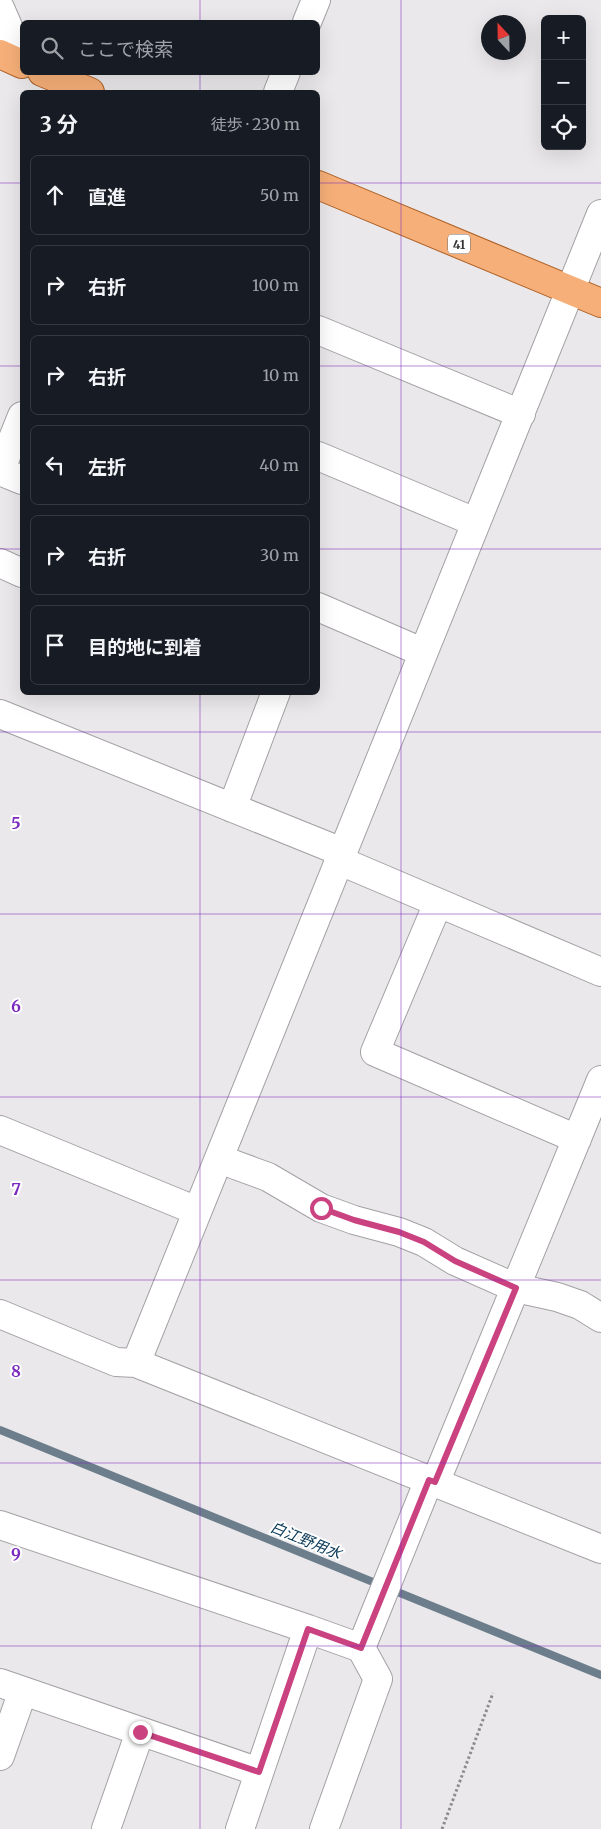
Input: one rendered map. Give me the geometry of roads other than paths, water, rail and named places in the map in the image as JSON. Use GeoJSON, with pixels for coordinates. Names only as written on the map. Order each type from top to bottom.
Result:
{"type":"FeatureCollection","features":[{"type":"Feature","properties":{"kind":"main road"},"geometry":{"type":"LineString","coordinates":[[0,54],[20,63]]}},
{"type":"Feature","properties":{"kind":"main road"},"geometry":{"type":"LineString","coordinates":[[49,75],[85,90]]}},
{"type":"Feature","properties":{"kind":"main road","name":"41"},"geometry":{"type":"LineString","coordinates":[[320,185],[601,303]]}},
{"type":"Feature","properties":{"kind":"street"},"geometry":{"type":"LineString","coordinates":[[308,20],[316,0]]}},
{"type":"Feature","properties":{"kind":"street"},"geometry":{"type":"LineString","coordinates":[[0,8],[20,54]]}},
{"type":"Feature","properties":{"kind":"street"},"geometry":{"type":"LineString","coordinates":[[279,90],[285,75]]}},
{"type":"Feature","properties":{"kind":"street"},"geometry":{"type":"LineString","coordinates":[[136,1362],[601,214]]}},
{"type":"Feature","properties":{"kind":"street"},"geometry":{"type":"LineString","coordinates":[[320,331],[521,414]]}},
{"type":"Feature","properties":{"kind":"street"},"geometry":{"type":"LineString","coordinates":[[20,421],[0,471],[20,479]]}},
{"type":"Feature","properties":{"kind":"street"},"geometry":{"type":"LineString","coordinates":[[320,457],[475,522]]}},
{"type":"Feature","properties":{"kind":"street"},"geometry":{"type":"LineString","coordinates":[[0,563],[20,571]]}},
{"type":"Feature","properties":{"kind":"street"},"geometry":{"type":"LineString","coordinates":[[320,608],[422,652]]}},
{"type":"Feature","properties":{"kind":"street"},"geometry":{"type":"LineString","coordinates":[[232,808],[275,695]]}},
{"type":"Feature","properties":{"kind":"street"},"geometry":{"type":"LineString","coordinates":[[0,714],[232,808],[340,856],[438,903],[601,972]]}},
{"type":"Feature","properties":{"kind":"street"},"geometry":{"type":"LineString","coordinates":[[438,903],[375,1052],[577,1139]]}},
{"type":"Feature","properties":{"kind":"street"},"geometry":{"type":"LineString","coordinates":[[361,1648],[385,1585],[516,1288],[601,1080]]}},
{"type":"Feature","properties":{"kind":"street"},"geometry":{"type":"LineString","coordinates":[[0,1130],[197,1211]]}},
{"type":"Feature","properties":{"kind":"street"},"geometry":{"type":"LineString","coordinates":[[218,1159],[268,1178],[321,1208],[354,1220],[399,1232],[424,1242],[455,1261],[516,1288],[557,1296],[580,1305],[601,1318]]}},
{"type":"Feature","properties":{"kind":"street"},"geometry":{"type":"LineString","coordinates":[[0,1314],[116,1362],[136,1362],[601,1549]]}},
{"type":"Feature","properties":{"kind":"street"},"geometry":{"type":"LineString","coordinates":[[0,1525],[361,1648],[378,1679],[324,1829]]}},
{"type":"Feature","properties":{"kind":"street"},"geometry":{"type":"LineString","coordinates":[[240,1829],[308,1629]]}},
{"type":"Feature","properties":{"kind":"street"},"geometry":{"type":"LineString","coordinates":[[0,1756],[12,1687],[259,1772]]}},
{"type":"Feature","properties":{"kind":"street"},"geometry":{"type":"LineString","coordinates":[[106,1829],[140,1732]]}},
{"type":"Feature","properties":{"kind":"waterway","name":"白江野用水"},"geometry":{"type":"LineString","coordinates":[[0,1430],[601,1675]]}}]}
